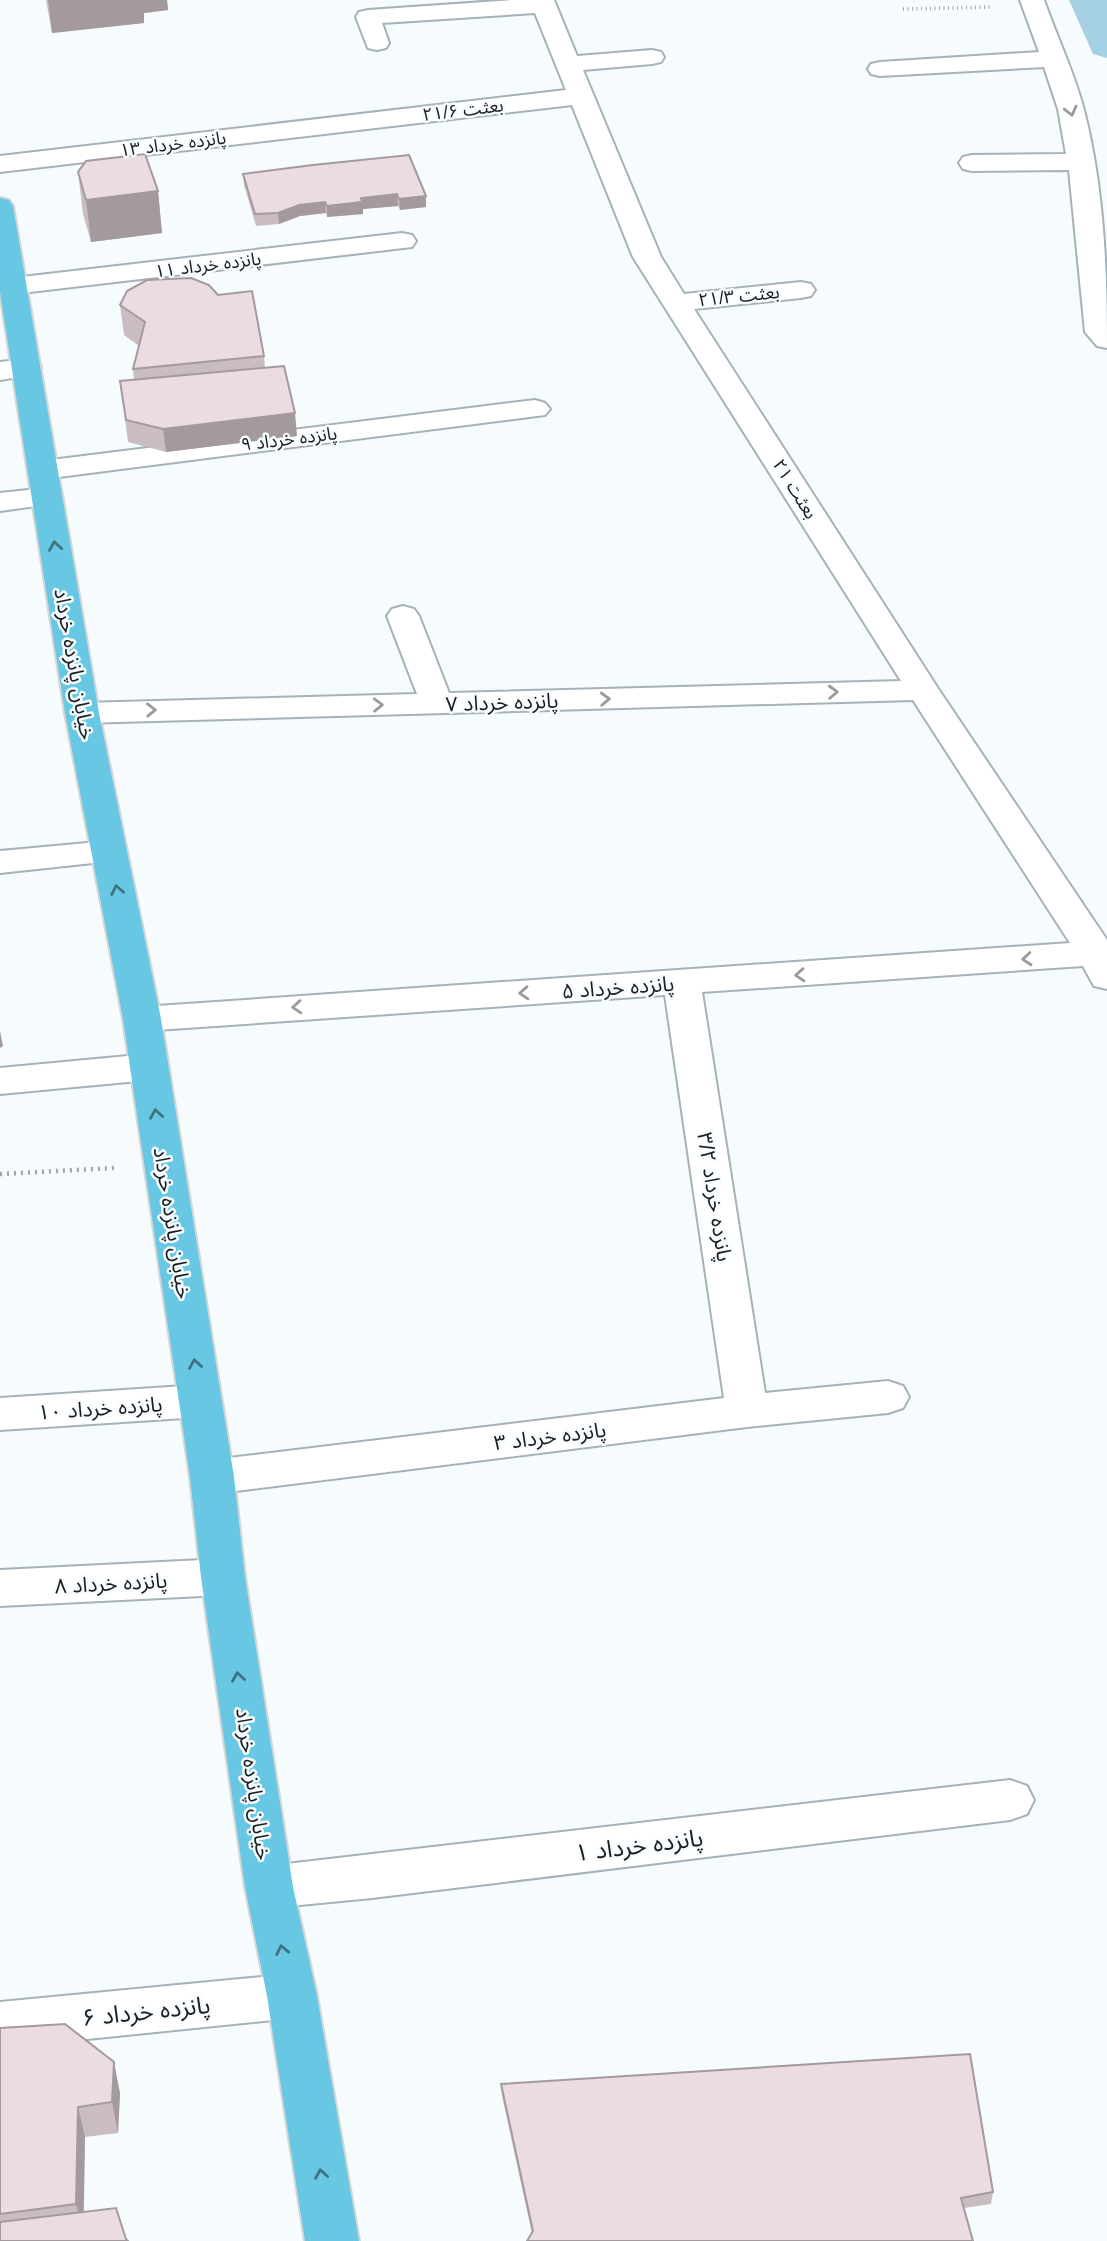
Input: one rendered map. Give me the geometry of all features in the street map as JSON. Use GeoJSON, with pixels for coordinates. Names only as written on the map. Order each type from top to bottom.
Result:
{"type":"FeatureCollection","features":[{"type":"Feature","properties":{"kind":"main road","name":"خیابان پانزده خرداد"},"geometry":{"type":"LineString","coordinates":[[0,206],[13,286],[13,370],[45,484],[82,713],[142,1019],[212,1478],[223,1577],[269,1887],[292,1996],[332,2241]]}},
{"type":"Feature","properties":{"kind":"street"},"geometry":{"type":"LineString","coordinates":[[377,43],[368,17],[543,3]]}},
{"type":"Feature","properties":{"kind":"street","name":"بعثت ۲۱"},"geometry":{"type":"LineString","coordinates":[[543,3],[647,257],[923,690],[1103,961]]}},
{"type":"Feature","properties":{"kind":"street"},"geometry":{"type":"LineString","coordinates":[[1034,3],[1071,109],[1080,162],[1099,331],[1107,340]]}},
{"type":"Feature","properties":{"kind":"street"},"geometry":{"type":"LineString","coordinates":[[568,64],[652,57]]}},
{"type":"Feature","properties":{"kind":"street"},"geometry":{"type":"LineString","coordinates":[[880,69],[1054,60]]}},
{"type":"Feature","properties":{"kind":"street","name":"بعثت ۲۱/۶"},"geometry":{"type":"LineString","coordinates":[[345,124],[582,96]]}},
{"type":"Feature","properties":{"kind":"street","name":"پانزده خرداد ۱۳"},"geometry":{"type":"LineString","coordinates":[[0,163],[345,124]]}},
{"type":"Feature","properties":{"kind":"street"},"geometry":{"type":"LineString","coordinates":[[972,163],[1080,162]]}},
{"type":"Feature","properties":{"kind":"street","name":"پانزده خرداد ۱۱"},"geometry":{"type":"LineString","coordinates":[[13,286],[402,242]]}},
{"type":"Feature","properties":{"kind":"street","name":"بعثت ۲۱/۳"},"geometry":{"type":"LineString","coordinates":[[676,303],[802,290]]}},
{"type":"Feature","properties":{"kind":"street","name":"پانزده خرداد ۹"},"geometry":{"type":"LineString","coordinates":[[0,502],[45,484],[535,409]]}},
{"type":"Feature","properties":{"kind":"street"},"geometry":{"type":"LineString","coordinates":[[403,616],[437,704]]}},
{"type":"Feature","properties":{"kind":"street","name":"پانزده خرداد ۷"},"geometry":{"type":"LineString","coordinates":[[82,713],[923,690]]}},
{"type":"Feature","properties":{"kind":"street"},"geometry":{"type":"LineString","coordinates":[[0,862],[110,852]]}},
{"type":"Feature","properties":{"kind":"street","name":"پانزده خرداد ۵"},"geometry":{"type":"LineString","coordinates":[[142,1019],[682,983],[1103,961]]}},
{"type":"Feature","properties":{"kind":"street","name":"پانزده خرداد ۳/۲"},"geometry":{"type":"LineString","coordinates":[[682,983],[747,1411]]}},
{"type":"Feature","properties":{"kind":"street"},"geometry":{"type":"LineString","coordinates":[[0,1081],[149,1067]]}},
{"type":"Feature","properties":{"kind":"street","name":"پانزده خرداد ۳"},"geometry":{"type":"LineString","coordinates":[[212,1478],[747,1411],[888,1397]]}},
{"type":"Feature","properties":{"kind":"street","name":"پانزده خرداد ۱۰"},"geometry":{"type":"LineString","coordinates":[[0,1414],[200,1401]]}},
{"type":"Feature","properties":{"kind":"street","name":"پانزده خرداد ۸"},"geometry":{"type":"LineString","coordinates":[[0,1588],[223,1577]]}},
{"type":"Feature","properties":{"kind":"street","name":"پانزده خرداد ۱"},"geometry":{"type":"LineString","coordinates":[[269,1887],[1010,1800]]}},
{"type":"Feature","properties":{"kind":"street","name":"پانزده خرداد ۶"},"geometry":{"type":"LineString","coordinates":[[0,2025],[292,1996]]}},
{"type":"Feature","properties":{"kind":"path"},"geometry":{"type":"LineString","coordinates":[[903,9],[1034,3]]}},
{"type":"Feature","properties":{"kind":"path"},"geometry":{"type":"LineString","coordinates":[[0,1174],[164,1164]]}},
{"type":"Feature","properties":{"kind":"building"},"geometry":{"type":"Polygon","coordinates":[[[145,154],[158,191],[86,200],[78,172],[86,161],[145,154]]]}},
{"type":"Feature","properties":{"kind":"building"},"geometry":{"type":"Polygon","coordinates":[[[409,155],[426,196],[399,199],[397,194],[361,198],[362,202],[327,206],[325,202],[299,205],[278,213],[255,214],[243,174],[313,165],[409,155]]]}},
{"type":"Feature","properties":{"kind":"building"},"geometry":{"type":"Polygon","coordinates":[[[191,278],[209,285],[218,295],[252,291],[264,356],[133,369],[145,322],[120,305],[127,291],[147,280],[191,278]]]}},
{"type":"Feature","properties":{"kind":"building"},"geometry":{"type":"Polygon","coordinates":[[[284,366],[295,413],[163,429],[126,420],[120,381],[284,366]]]}},
{"type":"Feature","properties":{"kind":"building"},"geometry":{"type":"Polygon","coordinates":[[[65,2024],[114,2062],[112,2102],[78,2107],[76,2204],[0,2214],[0,2028],[65,2024]]]}},
{"type":"Feature","properties":{"kind":"building"},"geometry":{"type":"Polygon","coordinates":[[[970,2054],[993,2192],[961,2198],[973,2241],[527,2241],[533,2231],[501,2084],[970,2054]]]}},
{"type":"Feature","properties":{"kind":"building"},"geometry":{"type":"Polygon","coordinates":[[[116,2208],[128,2241],[0,2241],[0,2222],[116,2208]]]}},
{"type":"Feature","properties":{"kind":"waterway"},"geometry":{"type":"LineString","coordinates":[[1088,0],[1107,46]]}}]}
